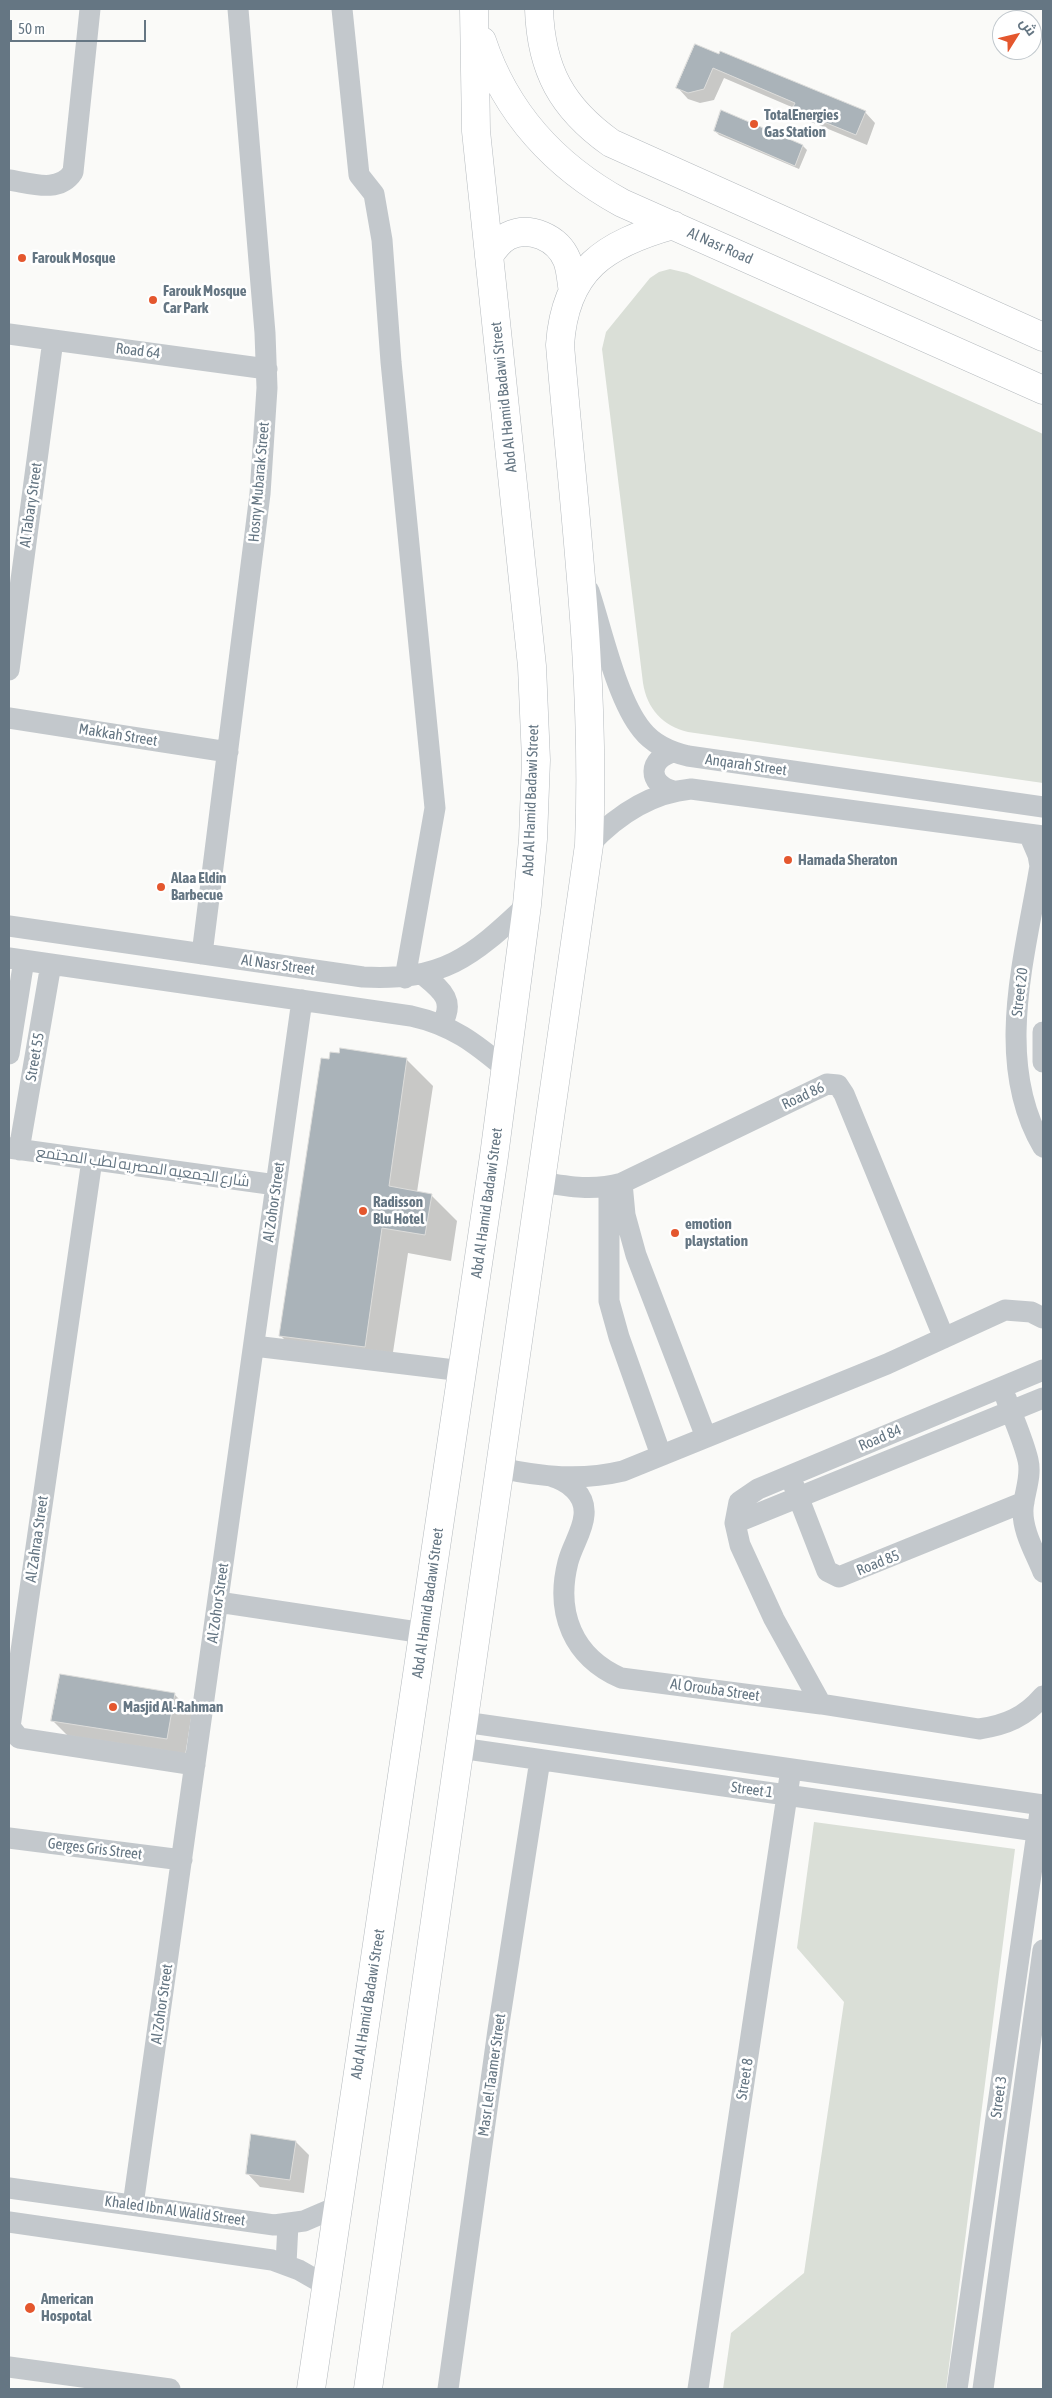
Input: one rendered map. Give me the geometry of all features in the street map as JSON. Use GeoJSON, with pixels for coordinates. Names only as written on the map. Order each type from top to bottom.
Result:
{"type":"FeatureCollection","features":[{"type":"Feature","properties":{"kind":"main road"},"geometry":{"type":"LineString","coordinates":[[538,9],[540,33],[546,60],[556,85],[571,108],[590,127],[612,143],[1043,338]]}},
{"type":"Feature","properties":{"kind":"main road","name":"Al Nasr Road"},"geometry":{"type":"LineString","coordinates":[[474,12],[491,69],[522,120],[548,150],[583,180],[603,193],[673,225],[1043,390]]}},
{"type":"Feature","properties":{"kind":"main road","name":"Abd Al Hamid Badawi Street"},"geometry":{"type":"LineString","coordinates":[[311,2389],[424,1633],[506,1069],[527,905],[536,760],[532,666],[476,131],[474,12]]}},
{"type":"Feature","properties":{"kind":"main road"},"geometry":{"type":"LineString","coordinates":[[368,2389],[589,845],[592,781],[588,663],[560,346],[561,325],[573,292],[585,272],[600,256],[618,244],[638,235],[673,225]]}},
{"type":"Feature","properties":{"kind":"main road"},"geometry":{"type":"LineString","coordinates":[[489,256],[497,244],[509,236],[522,232],[537,233],[550,239],[560,248],[567,261],[573,292]]}},
{"type":"Feature","properties":{"kind":"street"},"geometry":{"type":"LineString","coordinates":[[9,180],[56,186],[70,178],[74,166],[90,9]]}},
{"type":"Feature","properties":{"kind":"street","name":"Hosny Mubarak Street"},"geometry":{"type":"LineString","coordinates":[[202,954],[260,494],[267,369],[238,9]]}},
{"type":"Feature","properties":{"kind":"street"},"geometry":{"type":"LineString","coordinates":[[342,9],[359,175],[374,194],[382,240],[390,362],[435,808],[413,976],[444,995],[448,1010],[442,1025]]}},
{"type":"Feature","properties":{"kind":"street","name":"Road 64"},"geometry":{"type":"LineString","coordinates":[[9,334],[267,369]]}},
{"type":"Feature","properties":{"kind":"street","name":"Al Tabary Street"},"geometry":{"type":"LineString","coordinates":[[9,670],[53,340]]}},
{"type":"Feature","properties":{"kind":"street","name":"Anqarah Street"},"geometry":{"type":"LineString","coordinates":[[577,554],[622,696],[643,732],[674,752],[688,756],[1043,807]]}},
{"type":"Feature","properties":{"kind":"street","name":"Makkah Street"},"geometry":{"type":"LineString","coordinates":[[9,718],[228,752]]}},
{"type":"Feature","properties":{"kind":"street"},"geometry":{"type":"LineString","coordinates":[[673,791],[663,788],[656,781],[654,771],[656,762],[664,754],[674,752]]}},
{"type":"Feature","properties":{"kind":"street","name":"Anqarah Street"},"geometry":{"type":"LineString","coordinates":[[589,845],[614,820],[629,810],[673,791],[708,790],[1036,836]]}},
{"type":"Feature","properties":{"kind":"street","name":"Street 20"},"geometry":{"type":"LineString","coordinates":[[1036,836],[1040,866],[1024,962],[1016,1029],[1016,1048],[1022,1097],[1043,1147]]}},
{"type":"Feature","properties":{"kind":"street","name":"Al Nasr Street"},"geometry":{"type":"LineString","coordinates":[[9,926],[363,978],[413,976],[441,968],[476,950],[527,905]]}},
{"type":"Feature","properties":{"kind":"street","name":"Al Nasr Street"},"geometry":{"type":"LineString","coordinates":[[16,959],[411,1016],[442,1025],[473,1042],[506,1069]]}},
{"type":"Feature","properties":{"kind":"street","name":"Street 55"},"geometry":{"type":"LineString","coordinates":[[9,1054],[16,959]]}},
{"type":"Feature","properties":{"kind":"street","name":"Street 55"},"geometry":{"type":"LineString","coordinates":[[14,1149],[51,964]]}},
{"type":"Feature","properties":{"kind":"street","name":"Al Zohor Street"},"geometry":{"type":"LineString","coordinates":[[133,2205],[302,1000]]}},
{"type":"Feature","properties":{"kind":"street"},"geometry":{"type":"LineString","coordinates":[[1043,1032],[1043,1062]]}},
{"type":"Feature","properties":{"kind":"street","name":"Road 86"},"geometry":{"type":"LineString","coordinates":[[541,1182],[579,1188],[616,1185],[827,1084],[838,1085],[842,1090],[944,1338]]}},
{"type":"Feature","properties":{"kind":"street","name":"شارع الجمعيه المصريه لطب المجتمع"},"geometry":{"type":"LineString","coordinates":[[14,1149],[276,1185]]}},
{"type":"Feature","properties":{"kind":"street","name":"Al Zahraa Street"},"geometry":{"type":"LineString","coordinates":[[92,1160],[10,1727],[13,1734],[19,1738],[195,1765]]}},
{"type":"Feature","properties":{"kind":"street"},"geometry":{"type":"LineString","coordinates":[[616,1185],[636,1255],[706,1437]]}},
{"type":"Feature","properties":{"kind":"street"},"geometry":{"type":"LineString","coordinates":[[616,1185],[609,1301],[619,1337],[661,1455]]}},
{"type":"Feature","properties":{"kind":"street"},"geometry":{"type":"LineString","coordinates":[[500,1468],[572,1478],[606,1475],[623,1471],[887,1364],[1005,1310],[1031,1312],[1043,1318]]}},
{"type":"Feature","properties":{"kind":"street"},"geometry":{"type":"LineString","coordinates":[[254,1346],[462,1371]]}},
{"type":"Feature","properties":{"kind":"street","name":"Road 84"},"geometry":{"type":"LineString","coordinates":[[735,1523],[739,1502],[758,1489],[1043,1370]]}},
{"type":"Feature","properties":{"kind":"street"},"geometry":{"type":"LineString","coordinates":[[1002,1387],[1028,1460],[1028,1482],[1024,1502],[1025,1527],[1043,1572]]}},
{"type":"Feature","properties":{"kind":"street","name":"Road 84"},"geometry":{"type":"LineString","coordinates":[[735,1523],[1043,1398]]}},
{"type":"Feature","properties":{"kind":"street","name":"Al Orouba Street"},"geometry":{"type":"LineString","coordinates":[[550,1476],[564,1480],[575,1489],[582,1501],[584,1514],[568,1562],[565,1580],[565,1599],[572,1633],[580,1648],[592,1661],[606,1671],[621,1678],[821,1704],[979,1729],[998,1726],[1016,1720],[1032,1709],[1043,1696]]}},
{"type":"Feature","properties":{"kind":"street","name":"Road 85"},"geometry":{"type":"LineString","coordinates":[[790,1476],[827,1571],[839,1578],[1024,1502]]}},
{"type":"Feature","properties":{"kind":"street"},"geometry":{"type":"LineString","coordinates":[[735,1523],[740,1545],[774,1619],[821,1704]]}},
{"type":"Feature","properties":{"kind":"street"},"geometry":{"type":"LineString","coordinates":[[218,1602],[424,1633]]}},
{"type":"Feature","properties":{"kind":"street","name":"Street 1"},"geometry":{"type":"LineString","coordinates":[[462,1735],[540,1760],[1040,1832]]}},
{"type":"Feature","properties":{"kind":"street","name":"Street 1"},"geometry":{"type":"LineString","coordinates":[[462,1735],[791,1769],[1042,1805]]}},
{"type":"Feature","properties":{"kind":"street","name":"Masr Lel Taamer Street"},"geometry":{"type":"LineString","coordinates":[[448,2389],[500,2022],[540,1760]]}},
{"type":"Feature","properties":{"kind":"street","name":"Street 8"},"geometry":{"type":"LineString","coordinates":[[698,2389],[791,1769]]}},
{"type":"Feature","properties":{"kind":"street","name":"Street 3"},"geometry":{"type":"LineString","coordinates":[[957,2389],[1010,2022],[1040,1832],[1042,1805]]}},
{"type":"Feature","properties":{"kind":"street","name":"Gerges Gris Street"},"geometry":{"type":"LineString","coordinates":[[9,1838],[182,1860]]}},
{"type":"Feature","properties":{"kind":"street","name":"Street 3"},"geometry":{"type":"LineString","coordinates":[[983,2389],[1038,2026],[1043,1950]]}},
{"type":"Feature","properties":{"kind":"street"},"geometry":{"type":"LineString","coordinates":[[1010,2022],[1038,2026]]}},
{"type":"Feature","properties":{"kind":"street","name":"Khaled Ibn Al Walid Street"},"geometry":{"type":"LineString","coordinates":[[9,2188],[265,2224],[288,2224],[320,2216],[339,2206]]}},
{"type":"Feature","properties":{"kind":"street"},"geometry":{"type":"LineString","coordinates":[[9,2222],[255,2257],[286,2264],[306,2273],[327,2286]]}},
{"type":"Feature","properties":{"kind":"street"},"geometry":{"type":"LineString","coordinates":[[286,2264],[288,2224]]}},
{"type":"Feature","properties":{"kind":"street"},"geometry":{"type":"LineString","coordinates":[[9,2367],[170,2389]]}},
{"type":"Feature","properties":{"kind":"shaded area"},"geometry":{"type":"Polygon","coordinates":[[[670,269],[687,273],[1043,434],[1043,783],[688,732],[664,721],[652,708],[643,683],[602,349],[606,332],[650,278],[659,272],[670,269]]]}},
{"type":"Feature","properties":{"kind":"shaded area"},"geometry":{"type":"Polygon","coordinates":[[[814,1822],[1015,1849],[946,2389],[723,2389],[731,2333],[804,2273],[844,2002],[797,1948],[814,1822]]]}},
{"type":"Feature","properties":{"kind":"building"},"geometry":{"type":"Polygon","coordinates":[[[695,44],[719,54],[720,51],[866,111],[856,135],[792,109],[795,103],[713,68],[704,89],[688,93],[676,88],[695,44]]]}},
{"type":"Feature","properties":{"kind":"building"},"geometry":{"type":"Polygon","coordinates":[[[721,110],[803,145],[795,166],[714,131],[721,110]]]}},
{"type":"Feature","properties":{"kind":"building","name":"Radisson Blu Hotel"},"geometry":{"type":"Polygon","coordinates":[[[340,1048],[407,1058],[389,1186],[432,1194],[425,1235],[382,1228],[365,1347],[279,1336],[321,1058],[329,1059],[330,1052],[339,1053],[340,1048]]]}},
{"type":"Feature","properties":{"kind":"building","name":"Masjid Al-Rahman"},"geometry":{"type":"Polygon","coordinates":[[[60,1674],[175,1693],[167,1739],[51,1721],[60,1674]]]}},
{"type":"Feature","properties":{"kind":"building"},"geometry":{"type":"Polygon","coordinates":[[[251,2134],[296,2141],[290,2180],[246,2174],[251,2134]]]}},
{"type":"Feature","properties":{"kind":"place","name":"TotalEnergies Gas Station"},"geometry":{"type":"Point","coordinates":[754,124]}},
{"type":"Feature","properties":{"kind":"place","name":"Farouk Mosque"},"geometry":{"type":"Point","coordinates":[22,258]}},
{"type":"Feature","properties":{"kind":"place","name":"Farouk Mosque Car Park"},"geometry":{"type":"Point","coordinates":[153,300]}},
{"type":"Feature","properties":{"kind":"place","name":"Hamada Sheraton"},"geometry":{"type":"Point","coordinates":[788,860]}},
{"type":"Feature","properties":{"kind":"place","name":"Alaa Eldin Barbecue"},"geometry":{"type":"Point","coordinates":[161,887]}},
{"type":"Feature","properties":{"kind":"place","name":"Radisson Blu Hotel"},"geometry":{"type":"Point","coordinates":[363,1211]}},
{"type":"Feature","properties":{"kind":"place","name":"emotion playstation"},"geometry":{"type":"Point","coordinates":[675,1233]}},
{"type":"Feature","properties":{"kind":"place","name":"Masjid Al-Rahman"},"geometry":{"type":"Point","coordinates":[113,1707]}},
{"type":"Feature","properties":{"kind":"place","name":"American Hospotal"},"geometry":{"type":"Point","coordinates":[30,2308]}}]}
